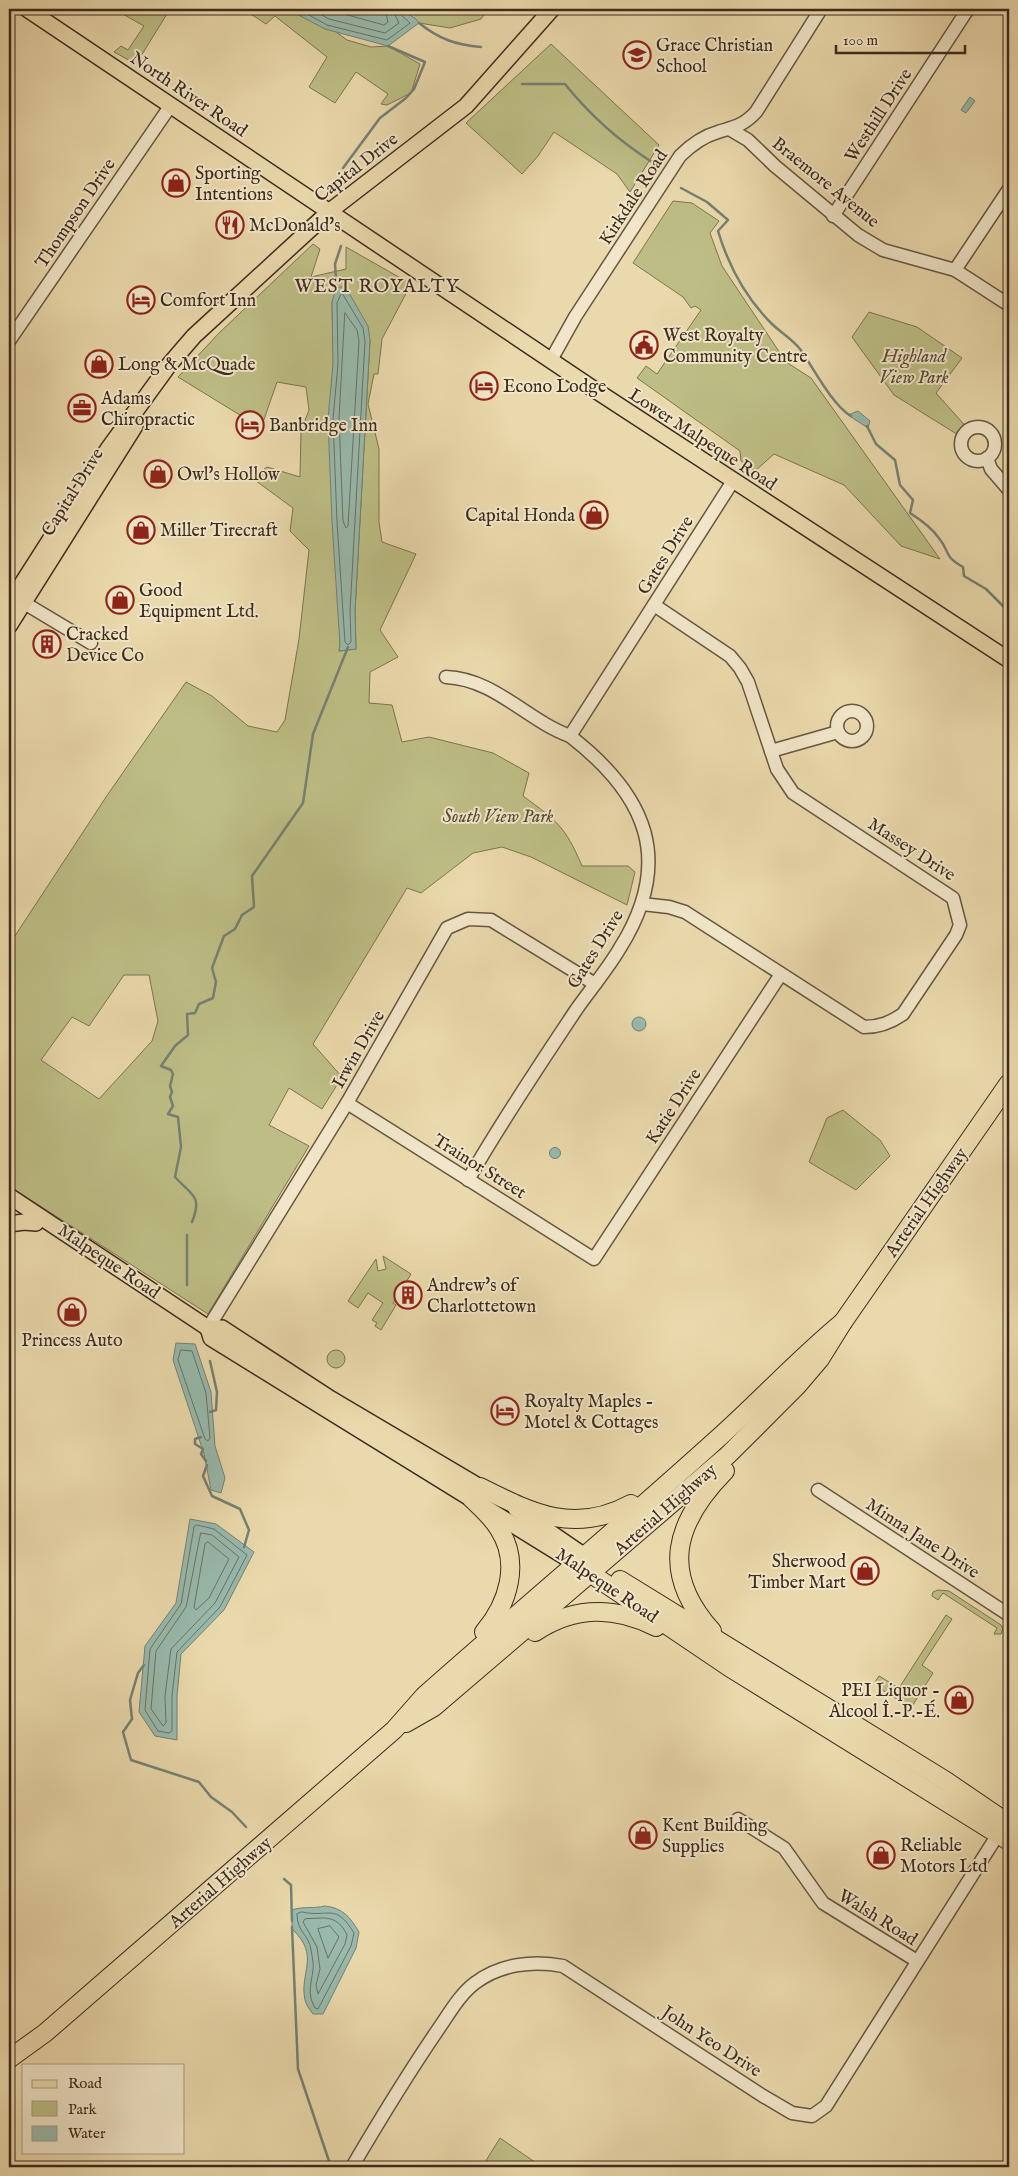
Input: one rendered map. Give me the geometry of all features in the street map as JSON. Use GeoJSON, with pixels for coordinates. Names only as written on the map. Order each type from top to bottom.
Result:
{"type":"FeatureCollection","features":[{"type":"Feature","properties":{"kind":"highway","name":"Arterial Highway"},"geometry":{"type":"LineString","coordinates":[[394,1730],[434,1707],[486,1664],[728,1455],[797,1386],[820,1359],[843,1322],[1009,1083]]}},
{"type":"Feature","properties":{"kind":"highway","name":"Arterial Highway"},"geometry":{"type":"LineString","coordinates":[[9,2059],[45,2033],[394,1730],[424,1696],[774,1387],[808,1351],[843,1322]]}},
{"type":"Feature","properties":{"kind":"highway"},"geometry":{"type":"LineString","coordinates":[[724,1644],[692,1608],[684,1591],[679,1546],[688,1516],[713,1482],[778,1416],[797,1386]]}},
{"type":"Feature","properties":{"kind":"highway"},"geometry":{"type":"LineString","coordinates":[[475,1492],[544,1516],[568,1520],[612,1515],[632,1504],[694,1450],[774,1387]]}},
{"type":"Feature","properties":{"kind":"highway"},"geometry":{"type":"LineString","coordinates":[[424,1696],[468,1651],[493,1621],[502,1605],[509,1584],[511,1567],[506,1542],[475,1492]]}},
{"type":"Feature","properties":{"kind":"highway","name":"Malpeque Road"},"geometry":{"type":"LineString","coordinates":[[579,1559],[705,1651],[1006,1827]]}},
{"type":"Feature","properties":{"kind":"highway","name":"Malpeque Road"},"geometry":{"type":"LineString","coordinates":[[594,1570],[724,1644],[946,1781],[1006,1827]]}},
{"type":"Feature","properties":{"kind":"highway"},"geometry":{"type":"LineString","coordinates":[[486,1664],[561,1617],[604,1610],[641,1620],[705,1651]]}},
{"type":"Feature","properties":{"kind":"highway","name":"Arterial Highway"},"geometry":{"type":"LineString","coordinates":[[9,2071],[45,2033]]}},
{"type":"Feature","properties":{"kind":"main road","name":"North River Road"},"geometry":{"type":"LineString","coordinates":[[28,9],[330,211]]}},
{"type":"Feature","properties":{"kind":"main road","name":"Capital Drive"},"geometry":{"type":"LineString","coordinates":[[9,626],[14,599],[131,434],[162,376],[208,322],[330,211],[466,106],[552,9]]}},
{"type":"Feature","properties":{"kind":"main road","name":"Lower Malpeque Road"},"geometry":{"type":"LineString","coordinates":[[330,211],[733,481],[1009,660]]}},
{"type":"Feature","properties":{"kind":"main road","name":"Malpeque Road"},"geometry":{"type":"LineString","coordinates":[[9,1196],[208,1328],[222,1328],[579,1559]]}},
{"type":"Feature","properties":{"kind":"main road"},"geometry":{"type":"LineString","coordinates":[[9,1207],[60,1238],[100,1255]]}},
{"type":"Feature","properties":{"kind":"main road"},"geometry":{"type":"LineString","coordinates":[[9,1224],[36,1223]]}},
{"type":"Feature","properties":{"kind":"street","name":"Kirkdale Road"},"geometry":{"type":"LineString","coordinates":[[551,360],[575,317],[680,156],[703,139],[720,131],[731,130],[749,120],[822,9]]}},
{"type":"Feature","properties":{"kind":"street","name":"Westhill Drive"},"geometry":{"type":"LineString","coordinates":[[833,216],[968,9]]}},
{"type":"Feature","properties":{"kind":"street","name":"Thompson Drive"},"geometry":{"type":"LineString","coordinates":[[9,341],[171,105]]}},
{"type":"Feature","properties":{"kind":"street","name":"Braemore Avenue"},"geometry":{"type":"LineString","coordinates":[[731,130],[748,140],[775,166],[858,235],[883,250],[955,270],[1009,305]]}},
{"type":"Feature","properties":{"kind":"street"},"geometry":{"type":"LineString","coordinates":[[955,270],[1009,189]]}},
{"type":"Feature","properties":{"kind":"street"},"geometry":{"type":"LineString","coordinates":[[987,458],[991,469],[1009,490]]}},
{"type":"Feature","properties":{"kind":"street","name":"Gates Drive"},"geometry":{"type":"LineString","coordinates":[[468,1180],[620,948],[642,904],[648,873],[648,848],[640,813],[616,778],[570,736],[654,605],[676,566],[733,481]]}},
{"type":"Feature","properties":{"kind":"street"},"geometry":{"type":"LineString","coordinates":[[14,599],[91,643]]}},
{"type":"Feature","properties":{"kind":"street","name":"Massey Drive"},"geometry":{"type":"LineString","coordinates":[[642,904],[669,907],[684,912],[864,1027],[874,1027],[892,1022],[902,1014],[956,934],[960,925],[953,898],[793,792],[777,770],[748,682],[740,668],[730,656],[654,605]]}},
{"type":"Feature","properties":{"kind":"street"},"geometry":{"type":"LineString","coordinates":[[446,677],[477,683],[496,691],[530,715],[570,736]]}},
{"type":"Feature","properties":{"kind":"street"},"geometry":{"type":"LineString","coordinates":[[771,751],[838,732]]}},
{"type":"Feature","properties":{"kind":"street","name":"Irwin Drive"},"geometry":{"type":"LineString","coordinates":[[208,1328],[347,1103],[447,928],[468,918],[491,920],[595,984]]}},
{"type":"Feature","properties":{"kind":"street","name":"Katie Drive"},"geometry":{"type":"LineString","coordinates":[[594,1259],[781,974]]}},
{"type":"Feature","properties":{"kind":"street","name":"Trainor Street"},"geometry":{"type":"LineString","coordinates":[[347,1103],[594,1259]]}},
{"type":"Feature","properties":{"kind":"street","name":"Minna Jane Drive"},"geometry":{"type":"LineString","coordinates":[[818,1490],[1009,1615]]}},
{"type":"Feature","properties":{"kind":"street","name":"Walsh Road"},"geometry":{"type":"LineString","coordinates":[[738,1819],[784,1848],[823,1903],[917,1961]]}},
{"type":"Feature","properties":{"kind":"street","name":"John Yeo Drive"},"geometry":{"type":"LineString","coordinates":[[352,2167],[425,2048],[461,1996],[476,1982],[492,1973],[526,1963],[547,1963],[563,1966],[763,2096],[792,2113],[812,2116],[826,2106],[917,1961],[1006,1827]]}},
{"type":"Feature","properties":{"kind":"green space"},"geometry":{"type":"Polygon","coordinates":[[[125,9],[170,9],[136,64],[114,52],[121,46],[128,50],[144,26],[121,13],[125,9]]]}},
{"type":"Feature","properties":{"kind":"green space"},"geometry":{"type":"Polygon","coordinates":[[[243,9],[315,9],[328,26],[347,40],[371,47],[388,46],[420,64],[411,93],[387,105],[381,104],[388,94],[356,72],[335,103],[309,87],[327,57],[275,16],[266,24],[243,9]]]}},
{"type":"Feature","properties":{"kind":"green space"},"geometry":{"type":"Polygon","coordinates":[[[400,9],[488,9],[481,19],[450,28],[419,23],[400,9]]]}},
{"type":"Feature","properties":{"kind":"green space"},"geometry":{"type":"Polygon","coordinates":[[[551,44],[659,145],[630,192],[617,174],[554,132],[538,156],[522,174],[466,123],[551,44]]]}},
{"type":"Feature","properties":{"kind":"green space"},"geometry":{"type":"Polygon","coordinates":[[[673,201],[692,203],[719,221],[710,233],[722,266],[786,362],[811,378],[940,559],[901,546],[844,485],[774,454],[755,471],[741,461],[740,451],[637,378],[646,366],[657,374],[701,310],[695,306],[691,308],[683,297],[633,263],[673,201]]]}},
{"type":"Feature","properties":{"kind":"green space","name":"South View Park"},"geometry":{"type":"Polygon","coordinates":[[[313,244],[320,249],[311,277],[346,269],[346,247],[411,284],[382,339],[378,374],[374,374],[368,404],[379,449],[379,522],[382,542],[416,554],[380,630],[398,657],[370,672],[369,703],[392,705],[402,742],[429,737],[493,753],[529,773],[523,796],[559,825],[582,866],[628,866],[635,872],[627,905],[531,857],[502,847],[473,853],[421,893],[407,888],[313,1044],[342,1077],[322,1109],[289,1088],[269,1125],[309,1146],[208,1314],[9,1186],[9,945],[106,797],[186,682],[212,696],[248,726],[277,732],[285,720],[299,639],[309,550],[290,531],[293,508],[252,478],[267,467],[300,477],[301,431],[309,410],[306,387],[277,382],[261,428],[178,377],[219,333],[313,244]],[[332,302],[339,651],[356,649],[355,611],[370,340],[332,302]],[[124,975],[89,1026],[72,1017],[41,1060],[99,1099],[152,1041],[158,1021],[149,975],[124,975]]]}},
{"type":"Feature","properties":{"kind":"green space","name":"Highland View Park"},"geometry":{"type":"Polygon","coordinates":[[[869,312],[917,327],[962,358],[936,393],[969,430],[963,438],[894,395],[852,337],[869,312]]]}},
{"type":"Feature","properties":{"kind":"green space"},"geometry":{"type":"Polygon","coordinates":[[[843,1110],[880,1140],[890,1156],[856,1190],[809,1162],[827,1118],[843,1110]]]}},
{"type":"Feature","properties":{"kind":"green space"},"geometry":{"type":"Polygon","coordinates":[[[383,1256],[411,1274],[399,1294],[401,1295],[398,1300],[396,1299],[393,1303],[396,1305],[381,1330],[375,1326],[377,1323],[372,1320],[383,1303],[368,1293],[358,1308],[348,1301],[376,1259],[378,1271],[386,1269],[383,1256]]]}},
{"type":"Feature","properties":{"kind":"green space"},"geometry":{"type":"Polygon","coordinates":[[[332,1350],[340,1350],[345,1355],[343,1366],[332,1368],[327,1363],[327,1355],[332,1350]]]}},
{"type":"Feature","properties":{"kind":"green space"},"geometry":{"type":"Polygon","coordinates":[[[938,1590],[949,1591],[1001,1625],[1003,1628],[1001,1634],[994,1634],[997,1628],[943,1593],[938,1600],[932,1596],[933,1592],[938,1590]]]}},
{"type":"Feature","properties":{"kind":"green space"},"geometry":{"type":"Polygon","coordinates":[[[946,1615],[952,1619],[922,1665],[933,1673],[911,1708],[879,1688],[875,1682],[879,1676],[899,1688],[946,1615]]]}},
{"type":"Feature","properties":{"kind":"green space"},"geometry":{"type":"Polygon","coordinates":[[[500,2138],[542,2167],[482,2167],[500,2138]]]}},
{"type":"Feature","properties":{"kind":"water"},"geometry":{"type":"Polygon","coordinates":[[[287,9],[400,9],[419,23],[388,46],[325,29],[287,9]]]}},
{"type":"Feature","properties":{"kind":"water"},"geometry":{"type":"Polygon","coordinates":[[[970,97],[975,101],[966,113],[961,110],[970,97]]]}},
{"type":"Feature","properties":{"kind":"water"},"geometry":{"type":"Polygon","coordinates":[[[345,286],[368,326],[370,340],[355,611],[356,649],[339,651],[328,419],[333,364],[332,302],[336,288],[345,286]]]}},
{"type":"Feature","properties":{"kind":"water"},"geometry":{"type":"Polygon","coordinates":[[[858,411],[870,421],[868,428],[848,415],[858,411]]]}},
{"type":"Feature","properties":{"kind":"water"},"geometry":{"type":"Polygon","coordinates":[[[639,1017],[644,1019],[646,1024],[644,1029],[639,1031],[634,1029],[632,1024],[634,1019],[639,1017]]]}},
{"type":"Feature","properties":{"kind":"water"},"geometry":{"type":"Polygon","coordinates":[[[553,1148],[557,1148],[560,1153],[559,1157],[553,1158],[550,1155],[550,1151],[553,1148]]]}},
{"type":"Feature","properties":{"kind":"water"},"geometry":{"type":"Polygon","coordinates":[[[176,1343],[195,1344],[211,1392],[215,1446],[225,1478],[221,1493],[211,1490],[204,1454],[173,1360],[176,1343]]]}},
{"type":"Feature","properties":{"kind":"water"},"geometry":{"type":"Polygon","coordinates":[[[190,1519],[216,1524],[254,1552],[224,1610],[181,1654],[177,1696],[177,1740],[155,1736],[139,1712],[145,1646],[176,1603],[190,1519]]]}},
{"type":"Feature","properties":{"kind":"water"},"geometry":{"type":"Polygon","coordinates":[[[325,1906],[337,1909],[345,1914],[359,1932],[356,1948],[323,2014],[313,2014],[306,2002],[304,1990],[307,1956],[301,1939],[292,1929],[292,1910],[325,1906]]]}},
{"type":"Feature","properties":{"kind":"waterway"},"geometry":{"type":"LineString","coordinates":[[419,23],[448,40],[464,45],[481,47]]}},
{"type":"Feature","properties":{"kind":"waterway"},"geometry":{"type":"LineString","coordinates":[[343,168],[380,118],[406,98],[414,89],[425,62],[388,46]]}},
{"type":"Feature","properties":{"kind":"waterway"},"geometry":{"type":"LineString","coordinates":[[522,84],[565,84],[605,126],[652,162]]}},
{"type":"Feature","properties":{"kind":"waterway"},"geometry":{"type":"LineString","coordinates":[[681,188],[707,202],[728,220],[718,231],[727,256],[746,292],[771,323],[800,349],[830,395],[851,416]]}},
{"type":"Feature","properties":{"kind":"waterway"},"geometry":{"type":"LineString","coordinates":[[337,291],[335,264],[341,246]]}},
{"type":"Feature","properties":{"kind":"waterway"},"geometry":{"type":"LineString","coordinates":[[867,426],[876,444],[895,460],[900,485],[913,500],[910,513],[935,533],[949,556],[963,567],[964,576],[986,589],[1009,612]]}},
{"type":"Feature","properties":{"kind":"waterway"},"geometry":{"type":"LineString","coordinates":[[192,1222],[196,1201],[194,1196],[175,1177],[181,1147],[178,1117],[168,1114],[173,1106],[170,1097],[173,1074],[171,1070],[161,1066],[175,1046],[188,1035],[187,1014],[195,1013],[199,1004],[213,998],[216,982],[212,968],[224,936],[235,929],[242,915],[254,907],[252,876],[303,803],[313,734],[348,647]]}},
{"type":"Feature","properties":{"kind":"waterway"},"geometry":{"type":"LineString","coordinates":[[187,1235],[187,1285]]}},
{"type":"Feature","properties":{"kind":"waterway"},"geometry":{"type":"LineString","coordinates":[[210,1361],[217,1392],[216,1410],[210,1412]]}},
{"type":"Feature","properties":{"kind":"waterway"},"geometry":{"type":"LineString","coordinates":[[201,1437],[195,1439],[195,1444],[203,1449],[201,1454],[206,1461]]}},
{"type":"Feature","properties":{"kind":"waterway"},"geometry":{"type":"LineString","coordinates":[[207,1465],[203,1476],[212,1496],[240,1509],[249,1530],[244,1547]]}},
{"type":"Feature","properties":{"kind":"waterway"},"geometry":{"type":"LineString","coordinates":[[144,1665],[138,1673],[130,1700],[132,1719],[123,1732],[131,1760],[199,1782],[211,1797],[232,1812],[246,1827]]}},
{"type":"Feature","properties":{"kind":"waterway"},"geometry":{"type":"LineString","coordinates":[[284,1879],[291,1885],[292,1921]]}},
{"type":"Feature","properties":{"kind":"waterway"},"geometry":{"type":"LineString","coordinates":[[292,1927],[298,2069],[331,2167]]}},
{"type":"Feature","properties":{"kind":"place","name":"Grace Christian School"},"geometry":{"type":"Point","coordinates":[637,55]}},
{"type":"Feature","properties":{"kind":"place","name":"Sporting Intentions"},"geometry":{"type":"Point","coordinates":[176,183]}},
{"type":"Feature","properties":{"kind":"place","name":"McDonald's"},"geometry":{"type":"Point","coordinates":[230,225]}},
{"type":"Feature","properties":{"kind":"place","name":"Comfort Inn"},"geometry":{"type":"Point","coordinates":[141,300]}},
{"type":"Feature","properties":{"kind":"place","name":"West Royalty Community Centre"},"geometry":{"type":"Point","coordinates":[644,345]}},
{"type":"Feature","properties":{"kind":"place","name":"Long & McQuade"},"geometry":{"type":"Point","coordinates":[99,364]}},
{"type":"Feature","properties":{"kind":"place","name":"Econo Lodge"},"geometry":{"type":"Point","coordinates":[484,386]}},
{"type":"Feature","properties":{"kind":"place","name":"Adams Chiropractic"},"geometry":{"type":"Point","coordinates":[82,408]}},
{"type":"Feature","properties":{"kind":"place","name":"Banbridge Inn"},"geometry":{"type":"Point","coordinates":[250,425]}},
{"type":"Feature","properties":{"kind":"place","name":"Owl's Hollow"},"geometry":{"type":"Point","coordinates":[158,474]}},
{"type":"Feature","properties":{"kind":"place","name":"Capital Honda"},"geometry":{"type":"Point","coordinates":[594,515]}},
{"type":"Feature","properties":{"kind":"place","name":"Miller Tirecraft"},"geometry":{"type":"Point","coordinates":[141,530]}},
{"type":"Feature","properties":{"kind":"place","name":"Good Equipment Ltd."},"geometry":{"type":"Point","coordinates":[120,600]}},
{"type":"Feature","properties":{"kind":"place","name":"Cracked Device Co"},"geometry":{"type":"Point","coordinates":[47,644]}},
{"type":"Feature","properties":{"kind":"place","name":"Andrew's of Charlottetown"},"geometry":{"type":"Point","coordinates":[408,1295]}},
{"type":"Feature","properties":{"kind":"place","name":"Princess Auto"},"geometry":{"type":"Point","coordinates":[72,1312]}},
{"type":"Feature","properties":{"kind":"place","name":"Royalty Maples - Motel & Cottages"},"geometry":{"type":"Point","coordinates":[505,1411]}},
{"type":"Feature","properties":{"kind":"place","name":"Sherwood Timber Mart"},"geometry":{"type":"Point","coordinates":[865,1571]}},
{"type":"Feature","properties":{"kind":"place","name":"PEI Liquor - Alcool Î.-P.-É."},"geometry":{"type":"Point","coordinates":[959,1700]}},
{"type":"Feature","properties":{"kind":"place","name":"Kent Building Supplies"},"geometry":{"type":"Point","coordinates":[643,1835]}},
{"type":"Feature","properties":{"kind":"place","name":"Reliable Motors Ltd"},"geometry":{"type":"Point","coordinates":[881,1855]}},
{"type":"Feature","properties":{"kind":"district","name":"WEST ROYALTY"},"geometry":{"type":"Point","coordinates":[377,285]}}]}
